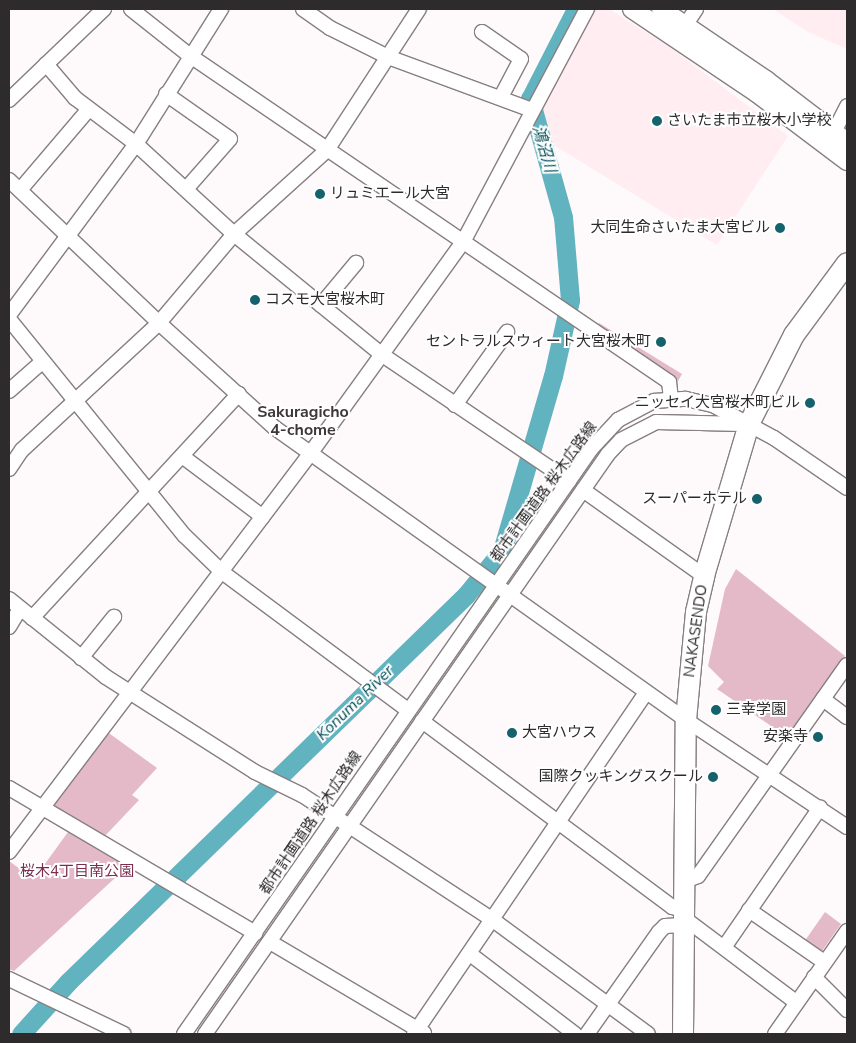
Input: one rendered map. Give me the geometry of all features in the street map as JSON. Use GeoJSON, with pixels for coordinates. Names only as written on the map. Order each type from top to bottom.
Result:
{"type":"FeatureCollection","features":[{"type":"Feature","properties":{"kind":"highway","name":"NAKASENDO"},"geometry":{"type":"LineString","coordinates":[[683,1034],[686,720],[691,652],[704,576],[749,424],[794,335],[847,263]]}},
{"type":"Feature","properties":{"kind":"main road"},"geometry":{"type":"LineString","coordinates":[[632,9],[681,32],[841,137]]}},
{"type":"Feature","properties":{"kind":"main road"},"geometry":{"type":"LineString","coordinates":[[661,9],[681,32],[847,161]]}},
{"type":"Feature","properties":{"kind":"street"},"geometry":{"type":"LineString","coordinates":[[9,100],[104,9]]}},
{"type":"Feature","properties":{"kind":"street"},"geometry":{"type":"LineString","coordinates":[[130,9],[189,55],[669,382],[671,399]]}},
{"type":"Feature","properties":{"kind":"street"},"geometry":{"type":"LineString","coordinates":[[221,9],[189,55],[136,144],[9,317],[185,536],[222,572],[408,710]]}},
{"type":"Feature","properties":{"kind":"street"},"geometry":{"type":"LineString","coordinates":[[303,9],[330,28],[388,57],[501,97],[529,109]]}},
{"type":"Feature","properties":{"kind":"street"},"geometry":{"type":"LineString","coordinates":[[9,469],[22,450],[159,324],[234,234],[327,150],[419,9]]}},
{"type":"Feature","properties":{"kind":"street"},"geometry":{"type":"LineString","coordinates":[[9,852],[310,454],[463,242],[529,109],[587,9]]}},
{"type":"Feature","properties":{"kind":"street"},"geometry":{"type":"LineString","coordinates":[[681,32],[696,9]]}},
{"type":"Feature","properties":{"kind":"street"},"geometry":{"type":"LineString","coordinates":[[482,32],[521,59],[501,97]]}},
{"type":"Feature","properties":{"kind":"street"},"geometry":{"type":"LineString","coordinates":[[46,64],[75,98],[136,144],[234,234],[381,354],[522,452],[569,481]]}},
{"type":"Feature","properties":{"kind":"street"},"geometry":{"type":"LineString","coordinates":[[166,94],[230,139],[186,188]]}},
{"type":"Feature","properties":{"kind":"street"},"geometry":{"type":"LineString","coordinates":[[841,137],[847,106]]}},
{"type":"Feature","properties":{"kind":"street"},"geometry":{"type":"LineString","coordinates":[[20,190],[89,109]]}},
{"type":"Feature","properties":{"kind":"street"},"geometry":{"type":"LineString","coordinates":[[9,180],[159,324],[310,454],[686,720],[847,827]]}},
{"type":"Feature","properties":{"kind":"street"},"geometry":{"type":"LineString","coordinates":[[321,305],[356,263]]}},
{"type":"Feature","properties":{"kind":"street"},"geometry":{"type":"LineString","coordinates":[[455,405],[507,332]]}},
{"type":"Feature","properties":{"kind":"street"},"geometry":{"type":"LineString","coordinates":[[9,391],[44,361]]}},
{"type":"Feature","properties":{"kind":"street"},"geometry":{"type":"LineString","coordinates":[[32,618],[239,394]]}},
{"type":"Feature","properties":{"kind":"street","name":"都市計画道路 桜木広路線"},"geometry":{"type":"LineString","coordinates":[[184,1034],[408,710],[486,578],[569,481],[591,449],[618,420],[654,401],[671,399],[713,405],[749,424]]}},
{"type":"Feature","properties":{"kind":"street","name":"都市計画道路 桜木広路線"},"geometry":{"type":"LineString","coordinates":[[205,1034],[510,594],[583,490],[621,440],[643,427],[671,420],[749,424]]}},
{"type":"Feature","properties":{"kind":"street"},"geometry":{"type":"LineString","coordinates":[[749,424],[847,488]]}},
{"type":"Feature","properties":{"kind":"street"},"geometry":{"type":"LineString","coordinates":[[182,456],[263,517]]}},
{"type":"Feature","properties":{"kind":"street"},"geometry":{"type":"LineString","coordinates":[[583,490],[704,576]]}},
{"type":"Feature","properties":{"kind":"street"},"geometry":{"type":"LineString","coordinates":[[9,598],[81,658],[129,691],[334,816],[493,920],[648,1034]]}},
{"type":"Feature","properties":{"kind":"street"},"geometry":{"type":"LineString","coordinates":[[9,627],[20,609]]}},
{"type":"Feature","properties":{"kind":"street"},"geometry":{"type":"LineString","coordinates":[[81,658],[114,617]]}},
{"type":"Feature","properties":{"kind":"street"},"geometry":{"type":"LineString","coordinates":[[684,881],[698,876],[772,776],[847,665]]}},
{"type":"Feature","properties":{"kind":"street"},"geometry":{"type":"LineString","coordinates":[[270,942],[419,1032],[646,692]]}},
{"type":"Feature","properties":{"kind":"street"},"geometry":{"type":"LineString","coordinates":[[823,699],[847,717]]}},
{"type":"Feature","properties":{"kind":"street"},"geometry":{"type":"LineString","coordinates":[[422,721],[559,820],[684,918],[724,946],[796,1002]]}},
{"type":"Feature","properties":{"kind":"street"},"geometry":{"type":"LineString","coordinates":[[9,788],[255,933]]}},
{"type":"Feature","properties":{"kind":"street"},"geometry":{"type":"LineString","coordinates":[[724,946],[820,808]]}},
{"type":"Feature","properties":{"kind":"street"},"geometry":{"type":"LineString","coordinates":[[749,910],[824,962]]}},
{"type":"Feature","properties":{"kind":"street"},"geometry":{"type":"LineString","coordinates":[[587,1034],[659,932],[665,926],[684,918]]}},
{"type":"Feature","properties":{"kind":"street"},"geometry":{"type":"LineString","coordinates":[[776,1034],[796,1002],[847,931]]}},
{"type":"Feature","properties":{"kind":"street"},"geometry":{"type":"LineString","coordinates":[[470,954],[575,1034]]}},
{"type":"Feature","properties":{"kind":"street"},"geometry":{"type":"LineString","coordinates":[[814,977],[847,1010]]}},
{"type":"Feature","properties":{"kind":"street"},"geometry":{"type":"LineString","coordinates":[[9,979],[116,1033]]}},
{"type":"Feature","properties":{"kind":"shaded area","name":"さいたま市立桜木小学校"},"geometry":{"type":"Polygon","coordinates":[[[593,9],[609,9],[668,46],[788,136],[717,245],[552,144],[542,107],[593,9]]]}},
{"type":"Feature","properties":{"kind":"shaded area"},"geometry":{"type":"Polygon","coordinates":[[[773,9],[847,9],[847,49],[806,31],[773,9]]]}},
{"type":"Feature","properties":{"kind":"green space"},"geometry":{"type":"Polygon","coordinates":[[[599,323],[682,374],[677,383],[595,328],[599,323]]]}},
{"type":"Feature","properties":{"kind":"green space"},"geometry":{"type":"Polygon","coordinates":[[[736,569],[845,656],[790,739],[717,689],[724,682],[708,666],[725,589],[736,569]]]}},
{"type":"Feature","properties":{"kind":"green space","name":"桜木4丁目南公園"},"geometry":{"type":"Polygon","coordinates":[[[106,731],[157,768],[132,795],[139,800],[103,838],[51,806],[106,731]]]}},
{"type":"Feature","properties":{"kind":"green space","name":"桜木4丁目南公園"},"geometry":{"type":"Polygon","coordinates":[[[68,832],[128,866],[14,971],[9,969],[9,861],[34,879],[68,832]]]}},
{"type":"Feature","properties":{"kind":"green space"},"geometry":{"type":"Polygon","coordinates":[[[825,912],[841,924],[820,954],[804,942],[825,912]]]}},
{"type":"Feature","properties":{"kind":"waterway","name":"Konuma River"},"geometry":{"type":"LineString","coordinates":[[21,1034],[68,982],[466,595],[502,551],[553,376],[570,300],[563,217],[530,99],[576,9]]}},
{"type":"Feature","properties":{"kind":"place","name":"さいたま市立桜木小学校"},"geometry":{"type":"Point","coordinates":[657,121]}},
{"type":"Feature","properties":{"kind":"place","name":"リュミエール大宮"},"geometry":{"type":"Point","coordinates":[320,194]}},
{"type":"Feature","properties":{"kind":"place","name":"大同生命さいたま大宮ビル"},"geometry":{"type":"Point","coordinates":[780,228]}},
{"type":"Feature","properties":{"kind":"place","name":"コスモ大宮桜木町"},"geometry":{"type":"Point","coordinates":[255,300]}},
{"type":"Feature","properties":{"kind":"place","name":"セントラルスウィート大宮桜木町"},"geometry":{"type":"Point","coordinates":[661,342]}},
{"type":"Feature","properties":{"kind":"place","name":"ニッセイ大宮桜木町ビル"},"geometry":{"type":"Point","coordinates":[810,403]}},
{"type":"Feature","properties":{"kind":"place","name":"スーパーホテル"},"geometry":{"type":"Point","coordinates":[757,499]}},
{"type":"Feature","properties":{"kind":"place","name":"三幸学園"},"geometry":{"type":"Point","coordinates":[716,710]}},
{"type":"Feature","properties":{"kind":"place","name":"大宮ハウス"},"geometry":{"type":"Point","coordinates":[512,733]}},
{"type":"Feature","properties":{"kind":"place","name":"安楽寺"},"geometry":{"type":"Point","coordinates":[818,737]}},
{"type":"Feature","properties":{"kind":"place","name":"国際クッキングスクール"},"geometry":{"type":"Point","coordinates":[713,777]}},
{"type":"Feature","properties":{"kind":"district","name":"Sakuragicho 4-chome"},"geometry":{"type":"Point","coordinates":[303,421]}},
{"type":"Feature","properties":{"kind":"water label","name":"鴻沼川"},"geometry":{"type":"Point","coordinates":[544,149]}}]}
